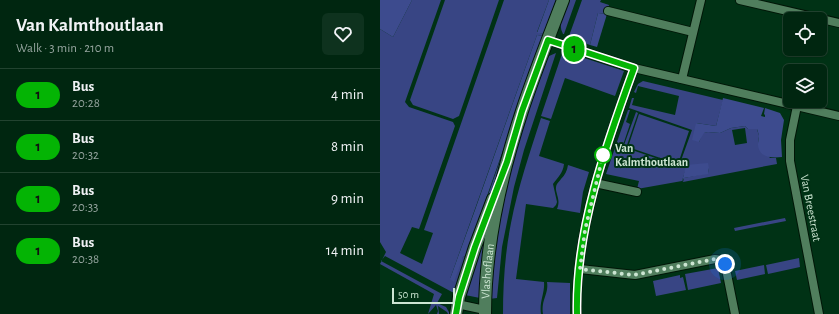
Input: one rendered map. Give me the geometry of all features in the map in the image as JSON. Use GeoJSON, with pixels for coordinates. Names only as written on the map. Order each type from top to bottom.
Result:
{"type":"FeatureCollection","features":[{"type":"Feature","properties":{"kind":"street","name":"Vlashoflaan"},"geometry":{"type":"LineString","coordinates":[[507,162],[493,232],[485,312],[456,309],[475,247],[507,162],[522,111],[562,0]]}},
{"type":"Feature","properties":{"kind":"street"},"geometry":{"type":"LineString","coordinates":[[682,79],[701,0]]}},
{"type":"Feature","properties":{"kind":"street"},"geometry":{"type":"LineString","coordinates":[[740,0],[839,23]]}},
{"type":"Feature","properties":{"kind":"street"},"geometry":{"type":"LineString","coordinates":[[782,9],[784,0]]}},
{"type":"Feature","properties":{"kind":"street"},"geometry":{"type":"LineString","coordinates":[[608,11],[693,32]]}},
{"type":"Feature","properties":{"kind":"street"},"geometry":{"type":"LineString","coordinates":[[548,40],[634,68],[783,103]]}},
{"type":"Feature","properties":{"kind":"street"},"geometry":{"type":"LineString","coordinates":[[577,314],[580,269],[585,230],[605,148],[634,68]]}},
{"type":"Feature","properties":{"kind":"street","name":"Van Breestraat"},"geometry":{"type":"LineString","coordinates":[[797,108],[790,140],[790,161],[819,314]]}},
{"type":"Feature","properties":{"kind":"street"},"geometry":{"type":"LineString","coordinates":[[808,108],[839,114]]}},
{"type":"Feature","properties":{"kind":"street"},"geometry":{"type":"LineString","coordinates":[[596,184],[637,192]]}},
{"type":"Feature","properties":{"kind":"street"},"geometry":{"type":"LineString","coordinates":[[580,269],[634,275],[715,259],[722,260],[725,264],[735,314]]}},
{"type":"Feature","properties":{"kind":"shaded area"},"geometry":{"type":"Polygon","coordinates":[[[380,0],[412,0],[393,37],[380,29],[380,0]]]}},
{"type":"Feature","properties":{"kind":"shaded area"},"geometry":{"type":"Polygon","coordinates":[[[412,0],[441,0],[405,102],[409,107],[453,122],[455,126],[419,229],[412,227],[400,253],[422,264],[433,233],[424,230],[504,0],[549,0],[537,32],[543,34],[557,0],[456,293],[385,256],[382,259],[386,252],[380,242],[380,29],[393,37],[412,0]],[[537,35],[450,279],[463,257],[467,256],[543,36],[537,35]]]}},
{"type":"Feature","properties":{"kind":"shaded area"},"geometry":{"type":"Polygon","coordinates":[[[445,0],[499,0],[459,116],[453,119],[413,105],[410,100],[445,0]]]}},
{"type":"Feature","properties":{"kind":"shaded area"},"geometry":{"type":"Polygon","coordinates":[[[549,0],[556,0],[544,34],[537,33],[549,0]]]}},
{"type":"Feature","properties":{"kind":"shaded area"},"geometry":{"type":"Polygon","coordinates":[[[567,0],[576,0],[563,34],[561,30],[561,21],[567,0]]]}},
{"type":"Feature","properties":{"kind":"shaded area"},"geometry":{"type":"Polygon","coordinates":[[[582,0],[601,0],[600,2],[609,5],[607,14],[598,13],[590,45],[570,38],[569,36],[582,0]]]}},
{"type":"Feature","properties":{"kind":"shaded area"},"geometry":{"type":"Polygon","coordinates":[[[598,13],[607,14],[597,47],[590,45],[598,13]]]}},
{"type":"Feature","properties":{"kind":"shaded area"},"geometry":{"type":"Polygon","coordinates":[[[537,35],[543,36],[466,256],[463,257],[454,282],[450,279],[537,35]]]}},
{"type":"Feature","properties":{"kind":"shaded area"},"geometry":{"type":"Polygon","coordinates":[[[563,51],[624,71],[615,96],[565,78],[551,119],[541,116],[563,51]]]}},
{"type":"Feature","properties":{"kind":"shaded area"},"geometry":{"type":"Polygon","coordinates":[[[556,53],[524,150],[514,187],[502,247],[497,298],[489,299],[500,206],[519,138],[546,62],[549,56],[556,53]]]}},
{"type":"Feature","properties":{"kind":"shaded area"},"geometry":{"type":"Polygon","coordinates":[[[643,81],[723,100],[716,126],[696,123],[699,142],[703,133],[720,133],[731,128],[745,126],[748,129],[757,129],[759,136],[758,142],[770,158],[776,158],[777,164],[683,182],[684,178],[708,173],[709,168],[687,165],[682,181],[637,189],[639,181],[606,174],[628,110],[630,110],[626,122],[630,124],[623,145],[636,112],[638,113],[626,148],[679,166],[692,130],[629,108],[632,98],[634,98],[632,105],[675,115],[679,96],[638,86],[636,93],[634,92],[638,84],[643,81]],[[745,128],[732,130],[735,145],[747,143],[745,128]]]}},
{"type":"Feature","properties":{"kind":"shaded area"},"geometry":{"type":"Polygon","coordinates":[[[723,98],[764,108],[761,116],[765,117],[765,108],[780,113],[784,120],[781,140],[782,157],[770,157],[763,155],[758,145],[759,136],[757,129],[748,129],[745,126],[731,128],[720,133],[704,133],[699,142],[692,140],[696,123],[716,126],[723,98]]]}},
{"type":"Feature","properties":{"kind":"shaded area"},"geometry":{"type":"Polygon","coordinates":[[[639,114],[689,131],[678,164],[628,147],[639,114]]]}},
{"type":"Feature","properties":{"kind":"shaded area"},"geometry":{"type":"Polygon","coordinates":[[[541,118],[550,121],[539,156],[564,164],[561,172],[553,184],[557,202],[556,205],[553,208],[526,204],[516,279],[544,282],[541,314],[503,314],[505,268],[511,223],[521,183],[541,118]]]}},
{"type":"Feature","properties":{"kind":"shaded area"},"geometry":{"type":"Polygon","coordinates":[[[708,163],[708,174],[684,178],[682,182],[686,165],[708,163]]]}},
{"type":"Feature","properties":{"kind":"shaded area"},"geometry":{"type":"Polygon","coordinates":[[[568,165],[589,172],[583,192],[580,213],[557,209],[559,202],[556,189],[557,183],[566,173],[568,165]]]}},
{"type":"Feature","properties":{"kind":"shaded area"},"geometry":{"type":"Polygon","coordinates":[[[785,218],[786,221],[735,231],[734,228],[785,218]]]}},
{"type":"Feature","properties":{"kind":"shaded area"},"geometry":{"type":"Polygon","coordinates":[[[485,237],[480,298],[465,295],[485,237]]]}},
{"type":"Feature","properties":{"kind":"shaded area"},"geometry":{"type":"Polygon","coordinates":[[[799,258],[800,267],[768,274],[766,265],[799,258]]]}},
{"type":"Feature","properties":{"kind":"shaded area"},"geometry":{"type":"Polygon","coordinates":[[[381,261],[442,294],[437,303],[446,307],[450,314],[438,306],[439,314],[437,314],[438,311],[436,305],[428,314],[434,294],[380,264],[381,261]]]}},
{"type":"Feature","properties":{"kind":"shaded area"},"geometry":{"type":"Polygon","coordinates":[[[764,265],[765,274],[737,280],[735,271],[764,265]]]}},
{"type":"Feature","properties":{"kind":"shaded area"},"geometry":{"type":"Polygon","coordinates":[[[718,268],[721,283],[688,290],[685,274],[718,268]]]}},
{"type":"Feature","properties":{"kind":"shaded area"},"geometry":{"type":"Polygon","coordinates":[[[680,275],[680,278],[683,277],[686,290],[656,296],[653,281],[680,275]]]}},
{"type":"Feature","properties":{"kind":"shaded area"},"geometry":{"type":"Polygon","coordinates":[[[547,282],[570,283],[570,314],[543,314],[543,304],[547,290],[547,282]]]}},
{"type":"Feature","properties":{"kind":"bus line","name":"1"},"geometry":{"type":"LineString","coordinates":[[456,314],[457,304],[475,247],[507,162],[522,111],[548,40],[634,68],[605,148],[593,194],[585,230],[580,269],[577,314]]}},
{"type":"Feature","properties":{"kind":"place","name":"Van Kalmthoutlaan"},"geometry":{"type":"Point","coordinates":[603,155]}},
{"type":"Feature","properties":{"kind":"route"},"geometry":{"type":"LineString","coordinates":[[603,155],[585,230],[580,269],[634,275],[715,259],[722,260],[725,264]]}}]}
